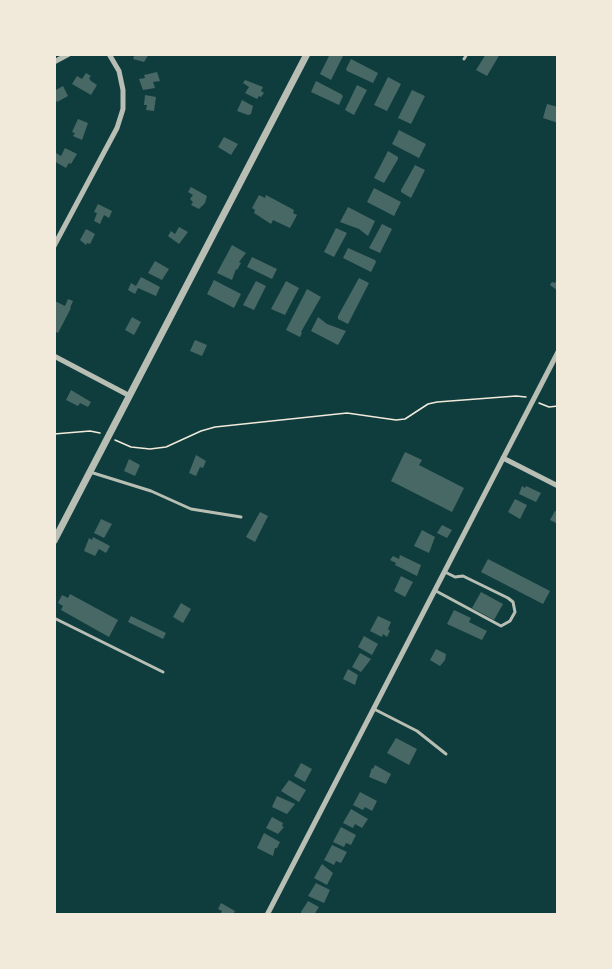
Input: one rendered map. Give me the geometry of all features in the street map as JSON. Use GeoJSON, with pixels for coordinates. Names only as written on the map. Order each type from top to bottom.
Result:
{"type":"FeatureCollection","features":[{"type":"Feature","properties":{"kind":"street"},"geometry":{"type":"LineString","coordinates":[[54,62],[69,54]]}},
{"type":"Feature","properties":{"kind":"street"},"geometry":{"type":"LineString","coordinates":[[54,246],[117,128],[123,109],[123,90],[119,71],[110,54]]}},
{"type":"Feature","properties":{"kind":"street"},"geometry":{"type":"LineString","coordinates":[[54,541],[307,54]]}},
{"type":"Feature","properties":{"kind":"street"},"geometry":{"type":"LineString","coordinates":[[267,915],[558,352]]}},
{"type":"Feature","properties":{"kind":"street"},"geometry":{"type":"LineString","coordinates":[[54,356],[130,396]]}},
{"type":"Feature","properties":{"kind":"street"},"geometry":{"type":"LineString","coordinates":[[503,458],[558,486]]}},
{"type":"Feature","properties":{"kind":"lane"},"geometry":{"type":"LineString","coordinates":[[464,59],[467,54]]}},
{"type":"Feature","properties":{"kind":"lane"},"geometry":{"type":"LineString","coordinates":[[90,472],[151,491],[191,509],[241,517]]}},
{"type":"Feature","properties":{"kind":"lane"},"geometry":{"type":"LineString","coordinates":[[436,591],[501,626],[510,621],[515,612],[513,602],[508,598],[463,576],[455,577],[445,572]]}},
{"type":"Feature","properties":{"kind":"lane"},"geometry":{"type":"LineString","coordinates":[[54,618],[163,672]]}},
{"type":"Feature","properties":{"kind":"lane"},"geometry":{"type":"LineString","coordinates":[[374,709],[417,731],[446,754]]}},
{"type":"Feature","properties":{"kind":"path"},"geometry":{"type":"LineString","coordinates":[[117,441],[130,447],[150,449],[166,447],[201,430],[215,427],[347,413],[396,420],[405,419],[428,404],[437,402],[516,396],[528,398]]}},
{"type":"Feature","properties":{"kind":"path"},"geometry":{"type":"LineString","coordinates":[[536,402],[549,407],[558,406]]}},
{"type":"Feature","properties":{"kind":"path"},"geometry":{"type":"LineString","coordinates":[[54,434],[98,432]]}},
{"type":"Feature","properties":{"kind":"building"},"geometry":{"type":"Polygon","coordinates":[[[135,54],[149,54],[144,62],[133,59],[135,54]]]}},
{"type":"Feature","properties":{"kind":"building"},"geometry":{"type":"Polygon","coordinates":[[[330,54],[344,54],[331,80],[320,74],[330,54]]]}},
{"type":"Feature","properties":{"kind":"building"},"geometry":{"type":"Polygon","coordinates":[[[486,54],[500,54],[487,76],[476,70],[486,54]]]}},
{"type":"Feature","properties":{"kind":"building"},"geometry":{"type":"Polygon","coordinates":[[[351,59],[378,73],[373,83],[347,71],[351,59]]]}},
{"type":"Feature","properties":{"kind":"building"},"geometry":{"type":"Polygon","coordinates":[[[157,72],[160,81],[153,82],[155,88],[143,90],[139,79],[145,78],[144,75],[157,72]]]}},
{"type":"Feature","properties":{"kind":"building"},"geometry":{"type":"Polygon","coordinates":[[[86,73],[97,85],[91,95],[72,84],[77,76],[82,79],[86,73]]]}},
{"type":"Feature","properties":{"kind":"building"},"geometry":{"type":"Polygon","coordinates":[[[388,77],[401,84],[387,111],[374,105],[388,77]]]}},
{"type":"Feature","properties":{"kind":"building"},"geometry":{"type":"Polygon","coordinates":[[[245,80],[263,87],[261,91],[264,93],[261,97],[257,99],[245,93],[249,87],[243,83],[245,80]]]}},
{"type":"Feature","properties":{"kind":"building"},"geometry":{"type":"Polygon","coordinates":[[[316,81],[343,96],[339,105],[311,92],[316,81]]]}},
{"type":"Feature","properties":{"kind":"building"},"geometry":{"type":"Polygon","coordinates":[[[357,85],[367,90],[354,115],[345,110],[357,85]]]}},
{"type":"Feature","properties":{"kind":"building"},"geometry":{"type":"Polygon","coordinates":[[[63,86],[68,96],[57,102],[54,98],[54,91],[63,86]]]}},
{"type":"Feature","properties":{"kind":"building"},"geometry":{"type":"Polygon","coordinates":[[[412,90],[425,96],[411,124],[398,118],[412,90]]]}},
{"type":"Feature","properties":{"kind":"building"},"geometry":{"type":"Polygon","coordinates":[[[145,95],[156,97],[154,111],[146,110],[145,95]]]}},
{"type":"Feature","properties":{"kind":"building"},"geometry":{"type":"Polygon","coordinates":[[[242,100],[253,106],[251,114],[237,111],[242,100]]]}},
{"type":"Feature","properties":{"kind":"building"},"geometry":{"type":"Polygon","coordinates":[[[547,104],[558,107],[558,123],[543,118],[547,104]]]}},
{"type":"Feature","properties":{"kind":"building"},"geometry":{"type":"Polygon","coordinates":[[[78,119],[88,123],[82,140],[73,136],[75,133],[72,132],[78,119]]]}},
{"type":"Feature","properties":{"kind":"building"},"geometry":{"type":"Polygon","coordinates":[[[399,130],[426,144],[419,158],[392,144],[399,130]]]}},
{"type":"Feature","properties":{"kind":"building"},"geometry":{"type":"Polygon","coordinates":[[[224,137],[238,144],[231,155],[218,147],[224,137]]]}},
{"type":"Feature","properties":{"kind":"building"},"geometry":{"type":"Polygon","coordinates":[[[65,148],[77,154],[66,168],[54,161],[56,153],[61,156],[65,148]]]}},
{"type":"Feature","properties":{"kind":"building"},"geometry":{"type":"Polygon","coordinates":[[[388,151],[398,159],[384,183],[374,178],[388,151]]]}},
{"type":"Feature","properties":{"kind":"building"},"geometry":{"type":"Polygon","coordinates":[[[415,165],[425,170],[411,198],[401,190],[415,165]]]}},
{"type":"Feature","properties":{"kind":"building"},"geometry":{"type":"Polygon","coordinates":[[[191,187],[207,196],[205,203],[199,209],[191,205],[193,202],[190,199],[193,195],[188,192],[191,187]]]}},
{"type":"Feature","properties":{"kind":"building"},"geometry":{"type":"Polygon","coordinates":[[[374,188],[401,202],[394,216],[367,202],[374,188]]]}},
{"type":"Feature","properties":{"kind":"building"},"geometry":{"type":"Polygon","coordinates":[[[259,195],[265,198],[266,195],[294,210],[293,213],[297,215],[290,228],[273,220],[271,224],[254,213],[255,210],[252,208],[259,195]]]}},
{"type":"Feature","properties":{"kind":"building"},"geometry":{"type":"Polygon","coordinates":[[[98,204],[112,211],[109,218],[104,215],[100,224],[94,221],[97,213],[94,212],[98,204]]]}},
{"type":"Feature","properties":{"kind":"building"},"geometry":{"type":"Polygon","coordinates":[[[348,207],[375,221],[368,236],[359,229],[340,222],[348,207]]]}},
{"type":"Feature","properties":{"kind":"building"},"geometry":{"type":"Polygon","coordinates":[[[382,224],[392,229],[380,253],[369,248],[382,224]]]}},
{"type":"Feature","properties":{"kind":"building"},"geometry":{"type":"Polygon","coordinates":[[[179,227],[188,232],[179,244],[168,236],[171,231],[175,234],[179,227]]]}},
{"type":"Feature","properties":{"kind":"building"},"geometry":{"type":"Polygon","coordinates":[[[336,228],[347,233],[334,257],[324,252],[336,228]]]}},
{"type":"Feature","properties":{"kind":"building"},"geometry":{"type":"Polygon","coordinates":[[[86,229],[95,234],[90,244],[86,245],[80,240],[86,229]]]}},
{"type":"Feature","properties":{"kind":"building"},"geometry":{"type":"Polygon","coordinates":[[[232,245],[246,253],[239,262],[241,263],[232,280],[217,273],[232,245]]]}},
{"type":"Feature","properties":{"kind":"building"},"geometry":{"type":"Polygon","coordinates":[[[348,248],[375,260],[371,272],[343,258],[348,248]]]}},
{"type":"Feature","properties":{"kind":"building"},"geometry":{"type":"Polygon","coordinates":[[[252,257],[277,269],[272,279],[247,267],[252,257]]]}},
{"type":"Feature","properties":{"kind":"building"},"geometry":{"type":"Polygon","coordinates":[[[155,261],[169,269],[162,280],[148,273],[155,261]]]}},
{"type":"Feature","properties":{"kind":"building"},"geometry":{"type":"Polygon","coordinates":[[[141,277],[160,287],[156,296],[138,288],[135,294],[128,290],[131,283],[136,286],[141,277]]]}},
{"type":"Feature","properties":{"kind":"building"},"geometry":{"type":"Polygon","coordinates":[[[558,277],[558,291],[550,285],[552,282],[555,283],[558,277]]]}},
{"type":"Feature","properties":{"kind":"building"},"geometry":{"type":"Polygon","coordinates":[[[359,278],[369,283],[348,324],[338,319],[338,316],[359,278]]]}},
{"type":"Feature","properties":{"kind":"building"},"geometry":{"type":"Polygon","coordinates":[[[214,280],[241,294],[234,308],[207,294],[214,280]]]}},
{"type":"Feature","properties":{"kind":"building"},"geometry":{"type":"Polygon","coordinates":[[[256,281],[266,286],[254,310],[243,305],[256,281]]]}},
{"type":"Feature","properties":{"kind":"building"},"geometry":{"type":"Polygon","coordinates":[[[286,281],[299,288],[285,315],[271,309],[286,281]]]}},
{"type":"Feature","properties":{"kind":"building"},"geometry":{"type":"Polygon","coordinates":[[[307,289],[321,297],[300,337],[286,330],[307,289]]]}},
{"type":"Feature","properties":{"kind":"building"},"geometry":{"type":"Polygon","coordinates":[[[68,299],[73,301],[71,308],[58,333],[54,331],[54,304],[55,301],[65,306],[68,299]]]}},
{"type":"Feature","properties":{"kind":"building"},"geometry":{"type":"Polygon","coordinates":[[[132,317],[141,322],[134,335],[125,330],[132,317]]]}},
{"type":"Feature","properties":{"kind":"building"},"geometry":{"type":"Polygon","coordinates":[[[318,317],[327,324],[346,331],[338,345],[311,331],[318,317]]]}},
{"type":"Feature","properties":{"kind":"building"},"geometry":{"type":"Polygon","coordinates":[[[195,340],[207,345],[202,356],[190,351],[195,340]]]}},
{"type":"Feature","properties":{"kind":"building"},"geometry":{"type":"Polygon","coordinates":[[[71,390],[91,402],[88,407],[80,403],[78,406],[66,400],[71,390]]]}},
{"type":"Feature","properties":{"kind":"building"},"geometry":{"type":"Polygon","coordinates":[[[405,452],[422,460],[419,465],[464,488],[452,512],[391,481],[405,452]]]}},
{"type":"Feature","properties":{"kind":"building"},"geometry":{"type":"Polygon","coordinates":[[[196,455],[206,461],[196,476],[189,473],[196,455]]]}},
{"type":"Feature","properties":{"kind":"building"},"geometry":{"type":"Polygon","coordinates":[[[129,459],[140,465],[135,476],[124,471],[129,459]]]}},
{"type":"Feature","properties":{"kind":"building"},"geometry":{"type":"Polygon","coordinates":[[[522,486],[541,493],[536,502],[519,494],[522,486]]]}},
{"type":"Feature","properties":{"kind":"building"},"geometry":{"type":"Polygon","coordinates":[[[515,499],[527,505],[520,519],[508,512],[515,499]]]}},
{"type":"Feature","properties":{"kind":"building"},"geometry":{"type":"Polygon","coordinates":[[[555,511],[558,512],[558,524],[550,520],[555,511]]]}},
{"type":"Feature","properties":{"kind":"building"},"geometry":{"type":"Polygon","coordinates":[[[260,512],[268,516],[255,542],[246,537],[260,512]]]}},
{"type":"Feature","properties":{"kind":"building"},"geometry":{"type":"Polygon","coordinates":[[[101,519],[112,524],[104,538],[94,533],[101,519]]]}},
{"type":"Feature","properties":{"kind":"building"},"geometry":{"type":"Polygon","coordinates":[[[442,525],[452,530],[447,538],[437,533],[442,525]]]}},
{"type":"Feature","properties":{"kind":"building"},"geometry":{"type":"Polygon","coordinates":[[[422,530],[435,537],[429,553],[414,546],[422,530]]]}},
{"type":"Feature","properties":{"kind":"building"},"geometry":{"type":"Polygon","coordinates":[[[93,537],[110,546],[106,553],[99,549],[95,556],[84,551],[89,538],[92,540],[93,537]]]}},
{"type":"Feature","properties":{"kind":"building"},"geometry":{"type":"Polygon","coordinates":[[[400,555],[421,565],[417,576],[390,560],[393,556],[399,559],[400,555]]]}},
{"type":"Feature","properties":{"kind":"building"},"geometry":{"type":"Polygon","coordinates":[[[488,559],[550,591],[543,604],[481,572],[488,559]]]}},
{"type":"Feature","properties":{"kind":"building"},"geometry":{"type":"Polygon","coordinates":[[[401,576],[413,582],[405,597],[394,591],[401,576]]]}},
{"type":"Feature","properties":{"kind":"building"},"geometry":{"type":"Polygon","coordinates":[[[481,592],[503,604],[494,620],[472,608],[481,592]]]}},
{"type":"Feature","properties":{"kind":"building"},"geometry":{"type":"Polygon","coordinates":[[[70,594],[118,620],[109,637],[61,610],[63,606],[58,603],[62,595],[68,598],[70,594]]]}},
{"type":"Feature","properties":{"kind":"building"},"geometry":{"type":"Polygon","coordinates":[[[181,603],[191,609],[183,623],[173,617],[181,603]]]}},
{"type":"Feature","properties":{"kind":"building"},"geometry":{"type":"Polygon","coordinates":[[[454,610],[471,618],[469,622],[487,631],[482,640],[447,624],[454,610]]]}},
{"type":"Feature","properties":{"kind":"building"},"geometry":{"type":"Polygon","coordinates":[[[131,616],[166,633],[163,639],[128,622],[131,616]]]}},
{"type":"Feature","properties":{"kind":"building"},"geometry":{"type":"Polygon","coordinates":[[[378,616],[391,622],[387,637],[370,631],[378,616]]]}},
{"type":"Feature","properties":{"kind":"building"},"geometry":{"type":"Polygon","coordinates":[[[364,636],[378,644],[372,655],[358,647],[364,636]]]}},
{"type":"Feature","properties":{"kind":"building"},"geometry":{"type":"Polygon","coordinates":[[[436,649],[446,654],[440,666],[430,660],[436,649]]]}},
{"type":"Feature","properties":{"kind":"building"},"geometry":{"type":"Polygon","coordinates":[[[360,653],[371,659],[361,672],[352,667],[360,653]]]}},
{"type":"Feature","properties":{"kind":"building"},"geometry":{"type":"Polygon","coordinates":[[[348,669],[358,675],[355,685],[343,679],[348,669]]]}},
{"type":"Feature","properties":{"kind":"building"},"geometry":{"type":"Polygon","coordinates":[[[396,738],[417,749],[409,765],[387,753],[396,738]]]}},
{"type":"Feature","properties":{"kind":"building"},"geometry":{"type":"Polygon","coordinates":[[[301,763],[312,769],[305,782],[294,776],[301,763]]]}},
{"type":"Feature","properties":{"kind":"building"},"geometry":{"type":"Polygon","coordinates":[[[375,765],[391,774],[386,784],[369,777],[375,765]]]}},
{"type":"Feature","properties":{"kind":"building"},"geometry":{"type":"Polygon","coordinates":[[[289,780],[306,790],[299,802],[281,791],[289,780]]]}},
{"type":"Feature","properties":{"kind":"building"},"geometry":{"type":"Polygon","coordinates":[[[360,792],[377,801],[372,811],[353,805],[360,792]]]}},
{"type":"Feature","properties":{"kind":"building"},"geometry":{"type":"Polygon","coordinates":[[[277,796],[295,804],[287,814],[272,807],[277,796]]]}},
{"type":"Feature","properties":{"kind":"building"},"geometry":{"type":"Polygon","coordinates":[[[351,809],[368,819],[362,828],[355,824],[353,828],[343,823],[351,809]]]}},
{"type":"Feature","properties":{"kind":"building"},"geometry":{"type":"Polygon","coordinates":[[[272,817],[283,823],[284,827],[278,834],[266,828],[272,817]]]}},
{"type":"Feature","properties":{"kind":"building"},"geometry":{"type":"Polygon","coordinates":[[[341,827],[356,835],[351,845],[346,843],[344,847],[333,842],[341,827]]]}},
{"type":"Feature","properties":{"kind":"building"},"geometry":{"type":"Polygon","coordinates":[[[264,833],[280,842],[273,856],[257,848],[264,833]]]}},
{"type":"Feature","properties":{"kind":"building"},"geometry":{"type":"Polygon","coordinates":[[[332,845],[347,852],[341,863],[336,861],[334,865],[324,860],[332,845]]]}},
{"type":"Feature","properties":{"kind":"building"},"geometry":{"type":"Polygon","coordinates":[[[322,864],[333,873],[327,885],[314,878],[322,864]]]}},
{"type":"Feature","properties":{"kind":"building"},"geometry":{"type":"Polygon","coordinates":[[[316,883],[330,890],[324,903],[308,896],[316,883]]]}},
{"type":"Feature","properties":{"kind":"building"},"geometry":{"type":"Polygon","coordinates":[[[308,901],[319,907],[314,915],[301,915],[301,912],[308,901]]]}},
{"type":"Feature","properties":{"kind":"building"},"geometry":{"type":"Polygon","coordinates":[[[221,903],[235,911],[233,915],[220,915],[222,911],[218,909],[221,903]]]}}]}
